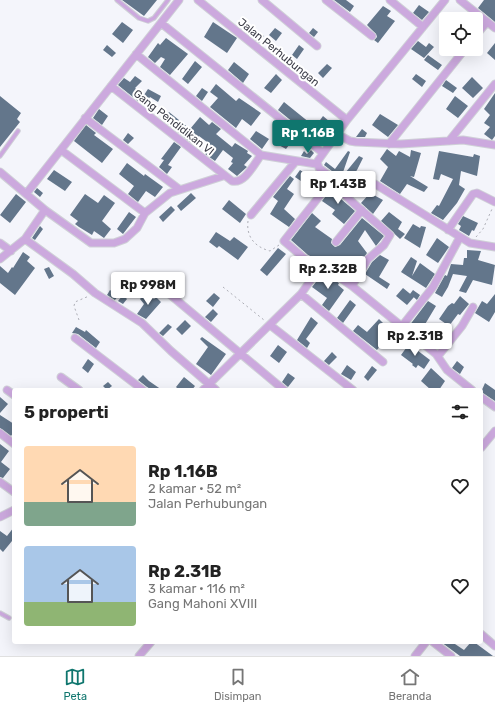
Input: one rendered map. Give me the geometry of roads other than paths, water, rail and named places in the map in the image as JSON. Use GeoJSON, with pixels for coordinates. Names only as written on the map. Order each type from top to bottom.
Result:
{"type":"FeatureCollection","features":[{"type":"Feature","properties":{"kind":"street"},"geometry":{"type":"LineString","coordinates":[[26,194],[179,0]]}},
{"type":"Feature","properties":{"kind":"street","name":"Jalan Perhubungan"},"geometry":{"type":"LineString","coordinates":[[198,0],[347,120]]}},
{"type":"Feature","properties":{"kind":"street"},"geometry":{"type":"LineString","coordinates":[[262,0],[317,46]]}},
{"type":"Feature","properties":{"kind":"street"},"geometry":{"type":"LineString","coordinates":[[326,0],[372,36]]}},
{"type":"Feature","properties":{"kind":"street"},"geometry":{"type":"LineString","coordinates":[[390,0],[423,27]]}},
{"type":"Feature","properties":{"kind":"street"},"geometry":{"type":"LineString","coordinates":[[316,164],[347,120],[445,0]]}},
{"type":"Feature","properties":{"kind":"street"},"geometry":{"type":"LineString","coordinates":[[460,0],[495,28]]}},
{"type":"Feature","properties":{"kind":"street"},"geometry":{"type":"LineString","coordinates":[[483,27],[487,22]]}},
{"type":"Feature","properties":{"kind":"street"},"geometry":{"type":"LineString","coordinates":[[161,23],[323,153]]}},
{"type":"Feature","properties":{"kind":"street"},"geometry":{"type":"LineString","coordinates":[[136,54],[261,155],[316,164],[319,168],[345,187],[347,197],[391,236],[368,260],[352,286]]}},
{"type":"Feature","properties":{"kind":"street"},"geometry":{"type":"LineString","coordinates":[[389,144],[459,56]]}},
{"type":"Feature","properties":{"kind":"street"},"geometry":{"type":"LineString","coordinates":[[449,141],[495,84]]}},
{"type":"Feature","properties":{"kind":"street","name":"Gang Pendidikan VI"},"geometry":{"type":"LineString","coordinates":[[110,86],[223,176]]}},
{"type":"Feature","properties":{"kind":"street"},"geometry":{"type":"LineString","coordinates":[[85,118],[179,189]]}},
{"type":"Feature","properties":{"kind":"street"},"geometry":{"type":"LineString","coordinates":[[337,134],[350,141],[356,142],[389,144],[463,140],[495,145]]}},
{"type":"Feature","properties":{"kind":"street"},"geometry":{"type":"LineString","coordinates":[[61,150],[145,213]]}},
{"type":"Feature","properties":{"kind":"street"},"geometry":{"type":"LineString","coordinates":[[0,172],[45,210],[85,240],[98,244],[114,243],[131,235],[145,213],[164,197],[179,189],[223,176],[232,181],[239,181],[246,175],[261,155]]}},
{"type":"Feature","properties":{"kind":"street"},"geometry":{"type":"LineString","coordinates":[[251,215],[296,161]]}},
{"type":"Feature","properties":{"kind":"street"},"geometry":{"type":"LineString","coordinates":[[333,179],[284,241],[306,259],[330,271],[352,286],[438,356],[448,370],[469,388]]}},
{"type":"Feature","properties":{"kind":"street"},"geometry":{"type":"LineString","coordinates":[[345,187],[357,182],[375,184],[395,195],[470,243],[495,247]]}},
{"type":"Feature","properties":{"kind":"street"},"geometry":{"type":"LineString","coordinates":[[448,230],[473,194],[477,193],[495,202]]}},
{"type":"Feature","properties":{"kind":"street"},"geometry":{"type":"LineString","coordinates":[[0,259],[25,239],[45,210]]}},
{"type":"Feature","properties":{"kind":"street"},"geometry":{"type":"LineString","coordinates":[[336,242],[362,210]]}},
{"type":"Feature","properties":{"kind":"street"},"geometry":{"type":"LineString","coordinates":[[402,326],[433,287],[460,237]]}},
{"type":"Feature","properties":{"kind":"street"},"geometry":{"type":"LineString","coordinates":[[25,239],[73,274],[94,293],[142,323],[214,388]]}},
{"type":"Feature","properties":{"kind":"street"},"geometry":{"type":"LineString","coordinates":[[0,243],[11,251]]}},
{"type":"Feature","properties":{"kind":"street"},"geometry":{"type":"LineString","coordinates":[[205,388],[301,294],[320,267]]}},
{"type":"Feature","properties":{"kind":"street"},"geometry":{"type":"LineString","coordinates":[[161,287],[282,388]]}},
{"type":"Feature","properties":{"kind":"street"},"geometry":{"type":"LineString","coordinates":[[301,294],[382,362]]}},
{"type":"Feature","properties":{"kind":"street"},"geometry":{"type":"LineString","coordinates":[[438,356],[462,326],[473,307]]}},
{"type":"Feature","properties":{"kind":"street"},"geometry":{"type":"LineString","coordinates":[[270,325],[350,388]]}},
{"type":"Feature","properties":{"kind":"street"},"geometry":{"type":"LineString","coordinates":[[75,338],[140,388]]}},
{"type":"Feature","properties":{"kind":"street"},"geometry":{"type":"LineString","coordinates":[[61,377],[76,388]]}},
{"type":"Feature","properties":{"kind":"street"},"geometry":{"type":"LineString","coordinates":[[7,390],[12,394]]}},
{"type":"Feature","properties":{"kind":"street"},"geometry":{"type":"LineString","coordinates":[[483,398],[495,407]]}},
{"type":"Feature","properties":{"kind":"street"},"geometry":{"type":"LineString","coordinates":[[483,446],[495,431]]}},
{"type":"Feature","properties":{"kind":"street"},"geometry":{"type":"LineString","coordinates":[[0,433],[12,442]]}},
{"type":"Feature","properties":{"kind":"street"},"geometry":{"type":"LineString","coordinates":[[0,482],[12,491]]}},
{"type":"Feature","properties":{"kind":"street"},"geometry":{"type":"LineString","coordinates":[[0,517],[12,511]]}},
{"type":"Feature","properties":{"kind":"street"},"geometry":{"type":"LineString","coordinates":[[483,636],[495,646]]}},
{"type":"Feature","properties":{"kind":"street"},"geometry":{"type":"LineString","coordinates":[[140,656],[149,644]]}},
{"type":"Feature","properties":{"kind":"street"},"geometry":{"type":"LineString","coordinates":[[415,656],[424,644]]}},
{"type":"Feature","properties":{"kind":"street"},"geometry":{"type":"LineString","coordinates":[[436,644],[451,656]]}},
{"type":"Feature","properties":{"kind":"lane"},"geometry":{"type":"LineString","coordinates":[[117,0],[145,21],[154,18],[168,0]]}},
{"type":"Feature","properties":{"kind":"lane"},"geometry":{"type":"LineString","coordinates":[[0,156],[18,131]]}},
{"type":"Feature","properties":{"kind":"lane"},"geometry":{"type":"LineString","coordinates":[[0,613],[9,618]]}}]}
